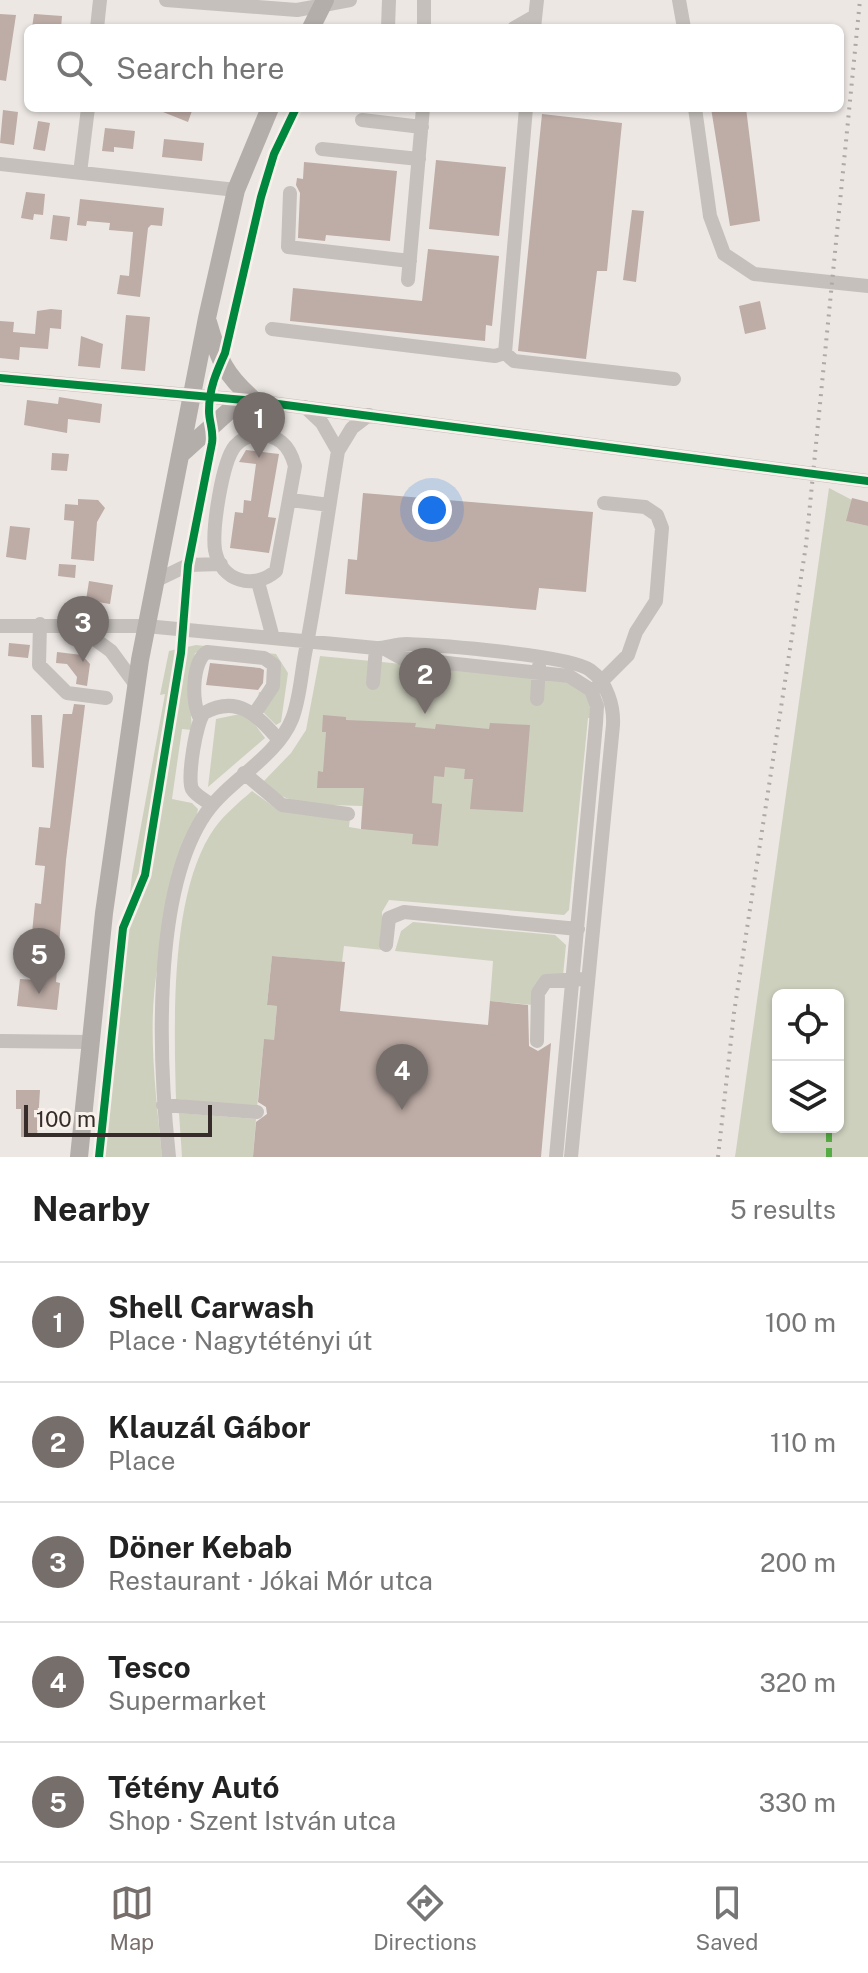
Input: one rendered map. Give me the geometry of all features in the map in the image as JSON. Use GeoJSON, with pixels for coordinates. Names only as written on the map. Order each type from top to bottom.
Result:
{"type":"FeatureCollection","features":[{"type":"Feature","properties":{"kind":"main road"},"geometry":{"type":"LineString","coordinates":[[313,24],[324,3]]}},
{"type":"Feature","properties":{"kind":"main road"},"geometry":{"type":"LineString","coordinates":[[79,1157],[104,913],[146,626],[191,395],[236,190],[268,112]]}},
{"type":"Feature","properties":{"kind":"main road"},"geometry":{"type":"LineString","coordinates":[[180,455],[230,410],[255,401],[229,379],[220,364],[207,318]]}},
{"type":"Feature","properties":{"kind":"street"},"geometry":{"type":"LineString","coordinates":[[97,24],[100,0]]}},
{"type":"Feature","properties":{"kind":"street"},"geometry":{"type":"LineString","coordinates":[[166,0],[229,2],[297,10],[350,0]]}},
{"type":"Feature","properties":{"kind":"street"},"geometry":{"type":"LineString","coordinates":[[388,24],[389,0]]}},
{"type":"Feature","properties":{"kind":"street"},"geometry":{"type":"LineString","coordinates":[[424,0],[424,24]]}},
{"type":"Feature","properties":{"kind":"street"},"geometry":{"type":"LineString","coordinates":[[534,22],[537,0]]}},
{"type":"Feature","properties":{"kind":"street"},"geometry":{"type":"LineString","coordinates":[[679,0],[683,24]]}},
{"type":"Feature","properties":{"kind":"street"},"geometry":{"type":"LineString","coordinates":[[80,173],[88,112]]}},
{"type":"Feature","properties":{"kind":"street"},"geometry":{"type":"LineString","coordinates":[[408,280],[423,112]]}},
{"type":"Feature","properties":{"kind":"street"},"geometry":{"type":"LineString","coordinates":[[505,353],[526,112]]}},
{"type":"Feature","properties":{"kind":"street"},"geometry":{"type":"LineString","coordinates":[[696,112],[710,216],[724,254],[742,270],[754,274],[868,286]]}},
{"type":"Feature","properties":{"kind":"street"},"geometry":{"type":"LineString","coordinates":[[362,120],[422,127]]}},
{"type":"Feature","properties":{"kind":"street"},"geometry":{"type":"LineString","coordinates":[[322,149],[419,159]]}},
{"type":"Feature","properties":{"kind":"street"},"geometry":{"type":"LineString","coordinates":[[0,164],[236,190]]}},
{"type":"Feature","properties":{"kind":"street"},"geometry":{"type":"LineString","coordinates":[[290,193],[288,247],[410,261]]}},
{"type":"Feature","properties":{"kind":"street"},"geometry":{"type":"LineString","coordinates":[[272,329],[495,356],[505,353]]}},
{"type":"Feature","properties":{"kind":"street"},"geometry":{"type":"LineString","coordinates":[[505,353],[514,361],[674,379]]}},
{"type":"Feature","properties":{"kind":"street"},"geometry":{"type":"LineString","coordinates":[[0,378],[255,401],[868,481]]}},
{"type":"Feature","properties":{"kind":"street"},"geometry":{"type":"LineString","coordinates":[[305,407],[322,423],[338,451]]}},
{"type":"Feature","properties":{"kind":"street"},"geometry":{"type":"LineString","coordinates":[[169,1157],[163,1105],[163,1003],[171,923],[183,867],[212,805],[279,740],[294,715],[338,451],[352,428],[369,415]]}},
{"type":"Feature","properties":{"kind":"street"},"geometry":{"type":"LineString","coordinates":[[270,434],[280,439],[292,452],[295,466],[291,500],[276,571],[258,582],[247,583],[233,577],[221,564],[215,549],[226,463],[241,439],[270,434]]}},
{"type":"Feature","properties":{"kind":"street"},"geometry":{"type":"LineString","coordinates":[[291,500],[329,505]]}},
{"type":"Feature","properties":{"kind":"street"},"geometry":{"type":"LineString","coordinates":[[571,1157],[580,978],[578,929],[596,723],[596,687],[628,655],[636,632],[656,601],[662,528],[657,515],[645,507],[604,503]]}},
{"type":"Feature","properties":{"kind":"street"},"geometry":{"type":"LineString","coordinates":[[155,581],[188,565],[221,564]]}},
{"type":"Feature","properties":{"kind":"street"},"geometry":{"type":"LineString","coordinates":[[258,582],[273,638]]}},
{"type":"Feature","properties":{"kind":"street"},"geometry":{"type":"LineString","coordinates":[[40,624],[39,665],[67,693],[106,698]]}},
{"type":"Feature","properties":{"kind":"street"},"geometry":{"type":"LineString","coordinates":[[0,626],[146,626],[380,648],[401,658],[539,665],[596,687],[614,711],[613,725],[556,1157]]}},
{"type":"Feature","properties":{"kind":"street"},"geometry":{"type":"LineString","coordinates":[[78,627],[111,651],[136,685]]}},
{"type":"Feature","properties":{"kind":"street"},"geometry":{"type":"LineString","coordinates":[[373,683],[380,648]]}},
{"type":"Feature","properties":{"kind":"street"},"geometry":{"type":"LineString","coordinates":[[212,805],[198,796],[190,782],[200,718],[195,696],[200,659],[205,652],[264,658],[272,662],[273,686],[255,713]]}},
{"type":"Feature","properties":{"kind":"street"},"geometry":{"type":"LineString","coordinates":[[537,699],[539,665]]}},
{"type":"Feature","properties":{"kind":"street"},"geometry":{"type":"LineString","coordinates":[[200,718],[212,708],[255,713],[279,740]]}},
{"type":"Feature","properties":{"kind":"street"},"geometry":{"type":"LineString","coordinates":[[244,773],[282,805],[348,814]]}},
{"type":"Feature","properties":{"kind":"street"},"geometry":{"type":"LineString","coordinates":[[386,945],[385,930],[389,918],[404,912],[578,929]]}},
{"type":"Feature","properties":{"kind":"street"},"geometry":{"type":"LineString","coordinates":[[537,1041],[538,993],[546,981],[580,978]]}},
{"type":"Feature","properties":{"kind":"street"},"geometry":{"type":"LineString","coordinates":[[0,1041],[90,1042]]}},
{"type":"Feature","properties":{"kind":"street"},"geometry":{"type":"LineString","coordinates":[[163,1105],[257,1112]]}},
{"type":"Feature","properties":{"kind":"green space"},"geometry":{"type":"Polygon","coordinates":[[[829,488],[852,500],[847,521],[868,526],[868,1157],[735,1157],[829,488]]]}},
{"type":"Feature","properties":{"kind":"green space"},"geometry":{"type":"Polygon","coordinates":[[[196,645],[276,654],[288,673],[281,722],[276,725],[257,706],[259,692],[266,693],[270,662],[206,650],[195,653],[189,686],[192,730],[182,729],[172,799],[192,803],[198,809],[159,959],[153,1008],[153,1058],[162,1157],[102,1157],[132,875],[165,694],[160,695],[169,651],[196,645]]]}},
{"type":"Feature","properties":{"kind":"green space"},"geometry":{"type":"Polygon","coordinates":[[[320,656],[567,680],[589,696],[591,718],[588,718],[569,910],[564,915],[389,900],[382,912],[383,950],[344,946],[342,962],[272,956],[267,1005],[277,1006],[274,1040],[264,1040],[257,1108],[176,1099],[175,999],[181,927],[197,862],[214,828],[252,791],[277,809],[350,818],[349,827],[361,829],[362,806],[297,801],[261,784],[291,753],[306,730],[320,656]]]}},
{"type":"Feature","properties":{"kind":"green space"},"geometry":{"type":"Polygon","coordinates":[[[240,714],[250,718],[265,738],[208,787],[216,719],[240,714]]]}},
{"type":"Feature","properties":{"kind":"green space"},"geometry":{"type":"Polygon","coordinates":[[[413,922],[555,935],[566,945],[563,976],[557,976],[533,1005],[490,1001],[493,961],[395,951],[401,931],[413,922]]]}},
{"type":"Feature","properties":{"kind":"green space"},"geometry":{"type":"Polygon","coordinates":[[[179,1113],[256,1119],[253,1157],[182,1157],[179,1113]]]}},
{"type":"Feature","properties":{"kind":"building"},"geometry":{"type":"Polygon","coordinates":[[[0,14],[16,15],[6,81],[0,80],[0,14]]]}},
{"type":"Feature","properties":{"kind":"building"},"geometry":{"type":"Polygon","coordinates":[[[34,14],[62,16],[61,24],[33,24],[34,14]]]}},
{"type":"Feature","properties":{"kind":"building"},"geometry":{"type":"Polygon","coordinates":[[[3,110],[18,112],[14,145],[0,143],[3,110]]]}},
{"type":"Feature","properties":{"kind":"building"},"geometry":{"type":"Polygon","coordinates":[[[163,112],[192,112],[188,122],[163,112]]]}},
{"type":"Feature","properties":{"kind":"building"},"geometry":{"type":"Polygon","coordinates":[[[712,112],[746,112],[760,221],[730,226],[712,112]]]}},
{"type":"Feature","properties":{"kind":"building"},"geometry":{"type":"Polygon","coordinates":[[[542,114],[622,123],[607,271],[597,271],[586,359],[518,351],[542,114]]]}},
{"type":"Feature","properties":{"kind":"building"},"geometry":{"type":"Polygon","coordinates":[[[38,121],[50,123],[45,151],[33,149],[38,121]]]}},
{"type":"Feature","properties":{"kind":"building"},"geometry":{"type":"Polygon","coordinates":[[[105,128],[135,131],[133,149],[114,147],[114,152],[102,151],[105,128]]]}},
{"type":"Feature","properties":{"kind":"building"},"geometry":{"type":"Polygon","coordinates":[[[164,139],[204,143],[202,161],[162,157],[164,139]]]}},
{"type":"Feature","properties":{"kind":"building"},"geometry":{"type":"Polygon","coordinates":[[[436,160],[506,167],[499,236],[429,229],[436,160]]]}},
{"type":"Feature","properties":{"kind":"building"},"geometry":{"type":"Polygon","coordinates":[[[304,162],[397,171],[390,241],[326,235],[325,241],[298,238],[300,193],[296,185],[297,178],[303,179],[304,162]]]}},
{"type":"Feature","properties":{"kind":"building"},"geometry":{"type":"Polygon","coordinates":[[[26,192],[45,194],[43,215],[34,214],[33,220],[21,218],[26,192]]]}},
{"type":"Feature","properties":{"kind":"building"},"geometry":{"type":"Polygon","coordinates":[[[80,199],[164,208],[162,226],[151,225],[148,228],[140,297],[117,294],[120,275],[129,276],[133,232],[109,230],[110,223],[87,221],[86,226],[77,225],[80,199]]]}},
{"type":"Feature","properties":{"kind":"building"},"geometry":{"type":"Polygon","coordinates":[[[632,210],[644,211],[636,282],[623,280],[632,210]]]}},
{"type":"Feature","properties":{"kind":"building"},"geometry":{"type":"Polygon","coordinates":[[[53,215],[70,217],[67,241],[50,239],[53,215]]]}},
{"type":"Feature","properties":{"kind":"building"},"geometry":{"type":"Polygon","coordinates":[[[428,249],[499,256],[492,326],[486,325],[485,341],[290,321],[293,288],[422,301],[428,249]]]}},
{"type":"Feature","properties":{"kind":"building"},"geometry":{"type":"Polygon","coordinates":[[[760,301],[766,329],[745,334],[739,306],[760,301]]]}},
{"type":"Feature","properties":{"kind":"building"},"geometry":{"type":"Polygon","coordinates":[[[62,310],[61,329],[50,328],[48,349],[20,347],[19,360],[0,358],[0,321],[14,322],[13,332],[35,334],[37,311],[62,310]]]}},
{"type":"Feature","properties":{"kind":"building"},"geometry":{"type":"Polygon","coordinates":[[[126,315],[150,317],[145,371],[121,369],[126,315]]]}},
{"type":"Feature","properties":{"kind":"building"},"geometry":{"type":"Polygon","coordinates":[[[81,336],[103,344],[100,368],[78,366],[81,336]]]}},
{"type":"Feature","properties":{"kind":"building"},"geometry":{"type":"Polygon","coordinates":[[[59,397],[102,404],[100,423],[68,419],[67,433],[24,425],[27,400],[58,404],[59,397]]]}},
{"type":"Feature","properties":{"kind":"building"},"geometry":{"type":"Polygon","coordinates":[[[246,450],[279,454],[268,517],[276,518],[269,553],[230,548],[235,512],[243,513],[244,500],[251,501],[256,464],[239,462],[246,450]]]}},
{"type":"Feature","properties":{"kind":"building"},"geometry":{"type":"Polygon","coordinates":[[[52,453],[69,454],[67,471],[51,470],[52,453]]]}},
{"type":"Feature","properties":{"kind":"building"},"geometry":{"type":"Polygon","coordinates":[[[363,493],[593,512],[586,592],[539,588],[536,610],[345,594],[348,559],[357,560],[363,493]]]}},
{"type":"Feature","properties":{"kind":"building"},"geometry":{"type":"Polygon","coordinates":[[[852,498],[868,502],[868,526],[846,521],[852,498]]]}},
{"type":"Feature","properties":{"kind":"building"},"geometry":{"type":"Polygon","coordinates":[[[78,499],[98,500],[105,508],[97,522],[94,561],[71,559],[74,521],[64,520],[65,504],[78,505],[78,499]]]}},
{"type":"Feature","properties":{"kind":"building"},"geometry":{"type":"Polygon","coordinates":[[[10,526],[30,528],[26,560],[6,557],[10,526]]]}},
{"type":"Feature","properties":{"kind":"building"},"geometry":{"type":"Polygon","coordinates":[[[59,564],[76,565],[75,578],[58,576],[59,564]]]}},
{"type":"Feature","properties":{"kind":"building"},"geometry":{"type":"Polygon","coordinates":[[[89,581],[113,585],[110,604],[86,600],[89,581]]]}},
{"type":"Feature","properties":{"kind":"building"},"geometry":{"type":"Polygon","coordinates":[[[9,643],[30,645],[28,658],[8,656],[9,643]]]}},
{"type":"Feature","properties":{"kind":"building"},"geometry":{"type":"Polygon","coordinates":[[[57,652],[82,655],[90,664],[87,686],[76,684],[77,677],[67,664],[56,663],[57,652]]]}},
{"type":"Feature","properties":{"kind":"building"},"geometry":{"type":"Polygon","coordinates":[[[210,663],[260,668],[264,670],[263,683],[258,690],[206,685],[210,663]]]}},
{"type":"Feature","properties":{"kind":"building"},"geometry":{"type":"Polygon","coordinates":[[[74,704],[85,705],[66,860],[56,982],[60,983],[57,1010],[17,1006],[20,979],[36,980],[42,934],[32,933],[35,903],[41,904],[45,866],[35,865],[39,827],[50,828],[63,714],[72,714],[74,704]]]}},
{"type":"Feature","properties":{"kind":"building"},"geometry":{"type":"Polygon","coordinates":[[[31,715],[42,715],[44,768],[32,767],[31,715]]]}},
{"type":"Feature","properties":{"kind":"building"},"geometry":{"type":"Polygon","coordinates":[[[323,715],[346,717],[346,720],[416,723],[415,727],[435,729],[436,724],[489,729],[490,723],[530,725],[523,812],[470,809],[473,779],[464,779],[465,769],[445,767],[444,777],[434,776],[432,803],[442,804],[438,846],[412,844],[413,834],[361,829],[364,788],[317,788],[318,771],[323,772],[326,732],[322,732],[323,715]]]}},
{"type":"Feature","properties":{"kind":"building"},"geometry":{"type":"Polygon","coordinates":[[[272,956],[345,962],[340,1011],[488,1025],[490,1001],[528,1005],[529,1046],[538,1051],[551,1043],[541,1157],[253,1157],[256,1122],[267,1114],[266,1107],[258,1102],[264,1039],[274,1040],[277,1006],[267,1005],[272,956]]]}},
{"type":"Feature","properties":{"kind":"building"},"geometry":{"type":"Polygon","coordinates":[[[16,1090],[40,1090],[37,1137],[21,1137],[21,1109],[16,1109],[16,1090]]]}},
{"type":"Feature","properties":{"kind":"railway"},"geometry":{"type":"LineString","coordinates":[[718,1157],[734,1013],[806,545],[860,0]]}},
{"type":"Feature","properties":{"kind":"marked path"},"geometry":{"type":"LineString","coordinates":[[829,1133],[829,1157]]}},
{"type":"Feature","properties":{"kind":"cycle path"},"geometry":{"type":"LineString","coordinates":[[99,1157],[123,928],[145,875],[181,653],[188,565],[212,443],[210,395],[225,353],[261,197],[274,154],[294,112]]}},
{"type":"Feature","properties":{"kind":"cycle path"},"geometry":{"type":"LineString","coordinates":[[0,378],[255,401],[868,481]]}},
{"type":"Feature","properties":{"kind":"place","name":"Shell Carwash"},"geometry":{"type":"Point","coordinates":[259,458]}},
{"type":"Feature","properties":{"kind":"place","name":"Döner Kebab"},"geometry":{"type":"Point","coordinates":[83,662]}},
{"type":"Feature","properties":{"kind":"place","name":"Klauzál Gábor"},"geometry":{"type":"Point","coordinates":[425,714]}},
{"type":"Feature","properties":{"kind":"place","name":"Tétény Autó"},"geometry":{"type":"Point","coordinates":[39,994]}},
{"type":"Feature","properties":{"kind":"place","name":"Tesco"},"geometry":{"type":"Point","coordinates":[402,1110]}}]}
